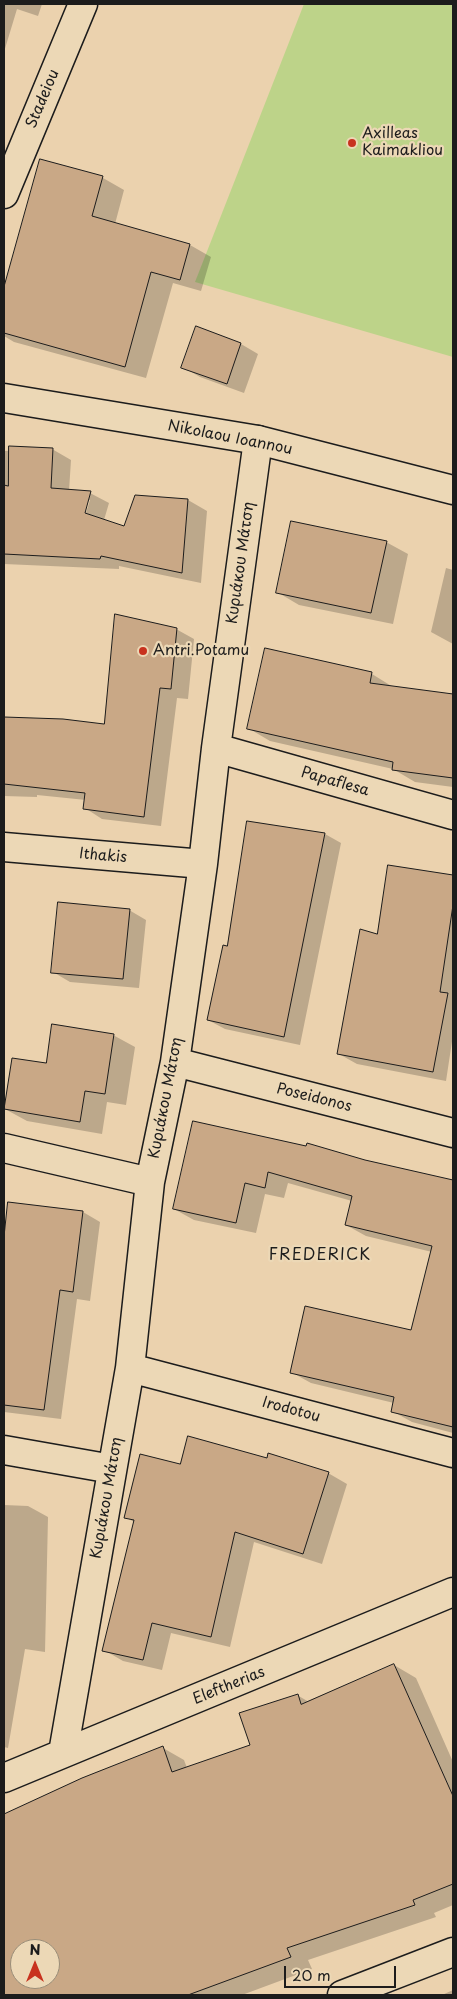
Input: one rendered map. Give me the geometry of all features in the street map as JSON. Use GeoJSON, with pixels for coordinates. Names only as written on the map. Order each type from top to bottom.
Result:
{"type":"FeatureCollection","features":[{"type":"Feature","properties":{"kind":"street","name":"Stadeiou"},"geometry":{"type":"LineString","coordinates":[[4,194],[83,4]]}},
{"type":"Feature","properties":{"kind":"street","name":"Nikolaou Ioannou"},"geometry":{"type":"LineString","coordinates":[[4,398],[258,440],[453,490]]}},
{"type":"Feature","properties":{"kind":"street","name":"Κυριάκου Μάτση"},"geometry":{"type":"LineString","coordinates":[[63,1753],[130,1368],[150,1182],[174,1062],[203,864],[216,748],[258,440]]}},
{"type":"Feature","properties":{"kind":"street","name":"Papaflesa"},"geometry":{"type":"LineString","coordinates":[[216,748],[453,815]]}},
{"type":"Feature","properties":{"kind":"street","name":"Ithakis"},"geometry":{"type":"LineString","coordinates":[[4,847],[203,864]]}},
{"type":"Feature","properties":{"kind":"street","name":"Poseidonos"},"geometry":{"type":"LineString","coordinates":[[174,1062],[453,1133]]}},
{"type":"Feature","properties":{"kind":"street"},"geometry":{"type":"LineString","coordinates":[[4,1148],[150,1182]]}},
{"type":"Feature","properties":{"kind":"street","name":"Irodotou"},"geometry":{"type":"LineString","coordinates":[[130,1368],[453,1453]]}},
{"type":"Feature","properties":{"kind":"street"},"geometry":{"type":"LineString","coordinates":[[4,1450],[112,1469]]}},
{"type":"Feature","properties":{"kind":"street","name":"Eleftherias"},"geometry":{"type":"LineString","coordinates":[[4,1778],[317,1650],[453,1592]]}},
{"type":"Feature","properties":{"kind":"street"},"geometry":{"type":"LineString","coordinates":[[342,1995],[453,1952]]}},
{"type":"Feature","properties":{"kind":"green space","name":"Axilleas Kaimakliou"},"geometry":{"type":"Polygon","coordinates":[[[304,4],[453,4],[453,357],[195,282],[304,4]]]}},
{"type":"Feature","properties":{"kind":"building"},"geometry":{"type":"Polygon","coordinates":[[[40,159],[103,176],[92,216],[190,244],[180,280],[151,272],[125,367],[4,333],[4,287],[40,159]]]}},
{"type":"Feature","properties":{"kind":"building"},"geometry":{"type":"Polygon","coordinates":[[[196,326],[241,343],[227,384],[181,368],[196,326]]]}},
{"type":"Feature","properties":{"kind":"building"},"geometry":{"type":"Polygon","coordinates":[[[9,446],[53,448],[51,488],[91,491],[85,513],[124,526],[135,495],[188,499],[182,573],[101,556],[100,559],[4,554],[4,485],[8,486],[9,446]]]}},
{"type":"Feature","properties":{"kind":"building"},"geometry":{"type":"Polygon","coordinates":[[[291,521],[387,541],[371,613],[276,593],[291,521]]]}},
{"type":"Feature","properties":{"kind":"building"},"geometry":{"type":"Polygon","coordinates":[[[115,614],[177,628],[171,689],[160,688],[144,817],[83,809],[85,793],[4,784],[4,717],[63,719],[104,724],[115,614]]]}},
{"type":"Feature","properties":{"kind":"building"},"geometry":{"type":"Polygon","coordinates":[[[265,648],[372,672],[370,683],[453,694],[453,778],[392,770],[393,762],[247,729],[265,648]]]}},
{"type":"Feature","properties":{"kind":"building"},"geometry":{"type":"Polygon","coordinates":[[[247,821],[325,833],[284,1037],[207,1020],[223,945],[227,946],[247,821]]]}},
{"type":"Feature","properties":{"kind":"building"},"geometry":{"type":"Polygon","coordinates":[[[388,865],[453,875],[453,905],[440,992],[448,993],[433,1072],[337,1054],[360,929],[377,934],[388,865]]]}},
{"type":"Feature","properties":{"kind":"building"},"geometry":{"type":"Polygon","coordinates":[[[58,902],[130,909],[123,979],[51,973],[58,902]]]}},
{"type":"Feature","properties":{"kind":"building"},"geometry":{"type":"Polygon","coordinates":[[[52,1024],[114,1034],[105,1094],[85,1091],[80,1122],[4,1109],[12,1058],[46,1063],[52,1024]]]}},
{"type":"Feature","properties":{"kind":"building"},"geometry":{"type":"Polygon","coordinates":[[[193,1121],[306,1146],[307,1143],[365,1160],[453,1180],[453,1427],[391,1412],[394,1397],[290,1373],[305,1306],[411,1330],[432,1246],[345,1225],[352,1196],[268,1172],[265,1188],[245,1183],[236,1223],[173,1209],[193,1121]]]}},
{"type":"Feature","properties":{"kind":"building"},"geometry":{"type":"Polygon","coordinates":[[[8,1202],[83,1211],[73,1292],[60,1290],[44,1410],[4,1405],[4,1237],[8,1202]]]}},
{"type":"Feature","properties":{"kind":"building"},"geometry":{"type":"Polygon","coordinates":[[[188,1436],[267,1458],[268,1453],[329,1472],[303,1554],[235,1532],[211,1637],[152,1623],[143,1660],[102,1651],[134,1520],[124,1518],[140,1454],[180,1464],[188,1436]]]}},
{"type":"Feature","properties":{"kind":"building"},"geometry":{"type":"Polygon","coordinates":[[[394,1664],[453,1796],[453,1884],[413,1900],[415,1905],[287,1948],[291,1957],[188,1995],[4,1995],[4,1814],[82,1778],[163,1746],[172,1772],[250,1745],[239,1713],[298,1694],[301,1704],[394,1664]]]}},
{"type":"Feature","properties":{"kind":"place","name":"Axilleas Kaimakliou"},"geometry":{"type":"Point","coordinates":[352,143]}},
{"type":"Feature","properties":{"kind":"place","name":"Antri.Potamu"},"geometry":{"type":"Point","coordinates":[143,651]}},
{"type":"Feature","properties":{"kind":"district","name":"FREDERICK"},"geometry":{"type":"Point","coordinates":[320,1256]}}]}
